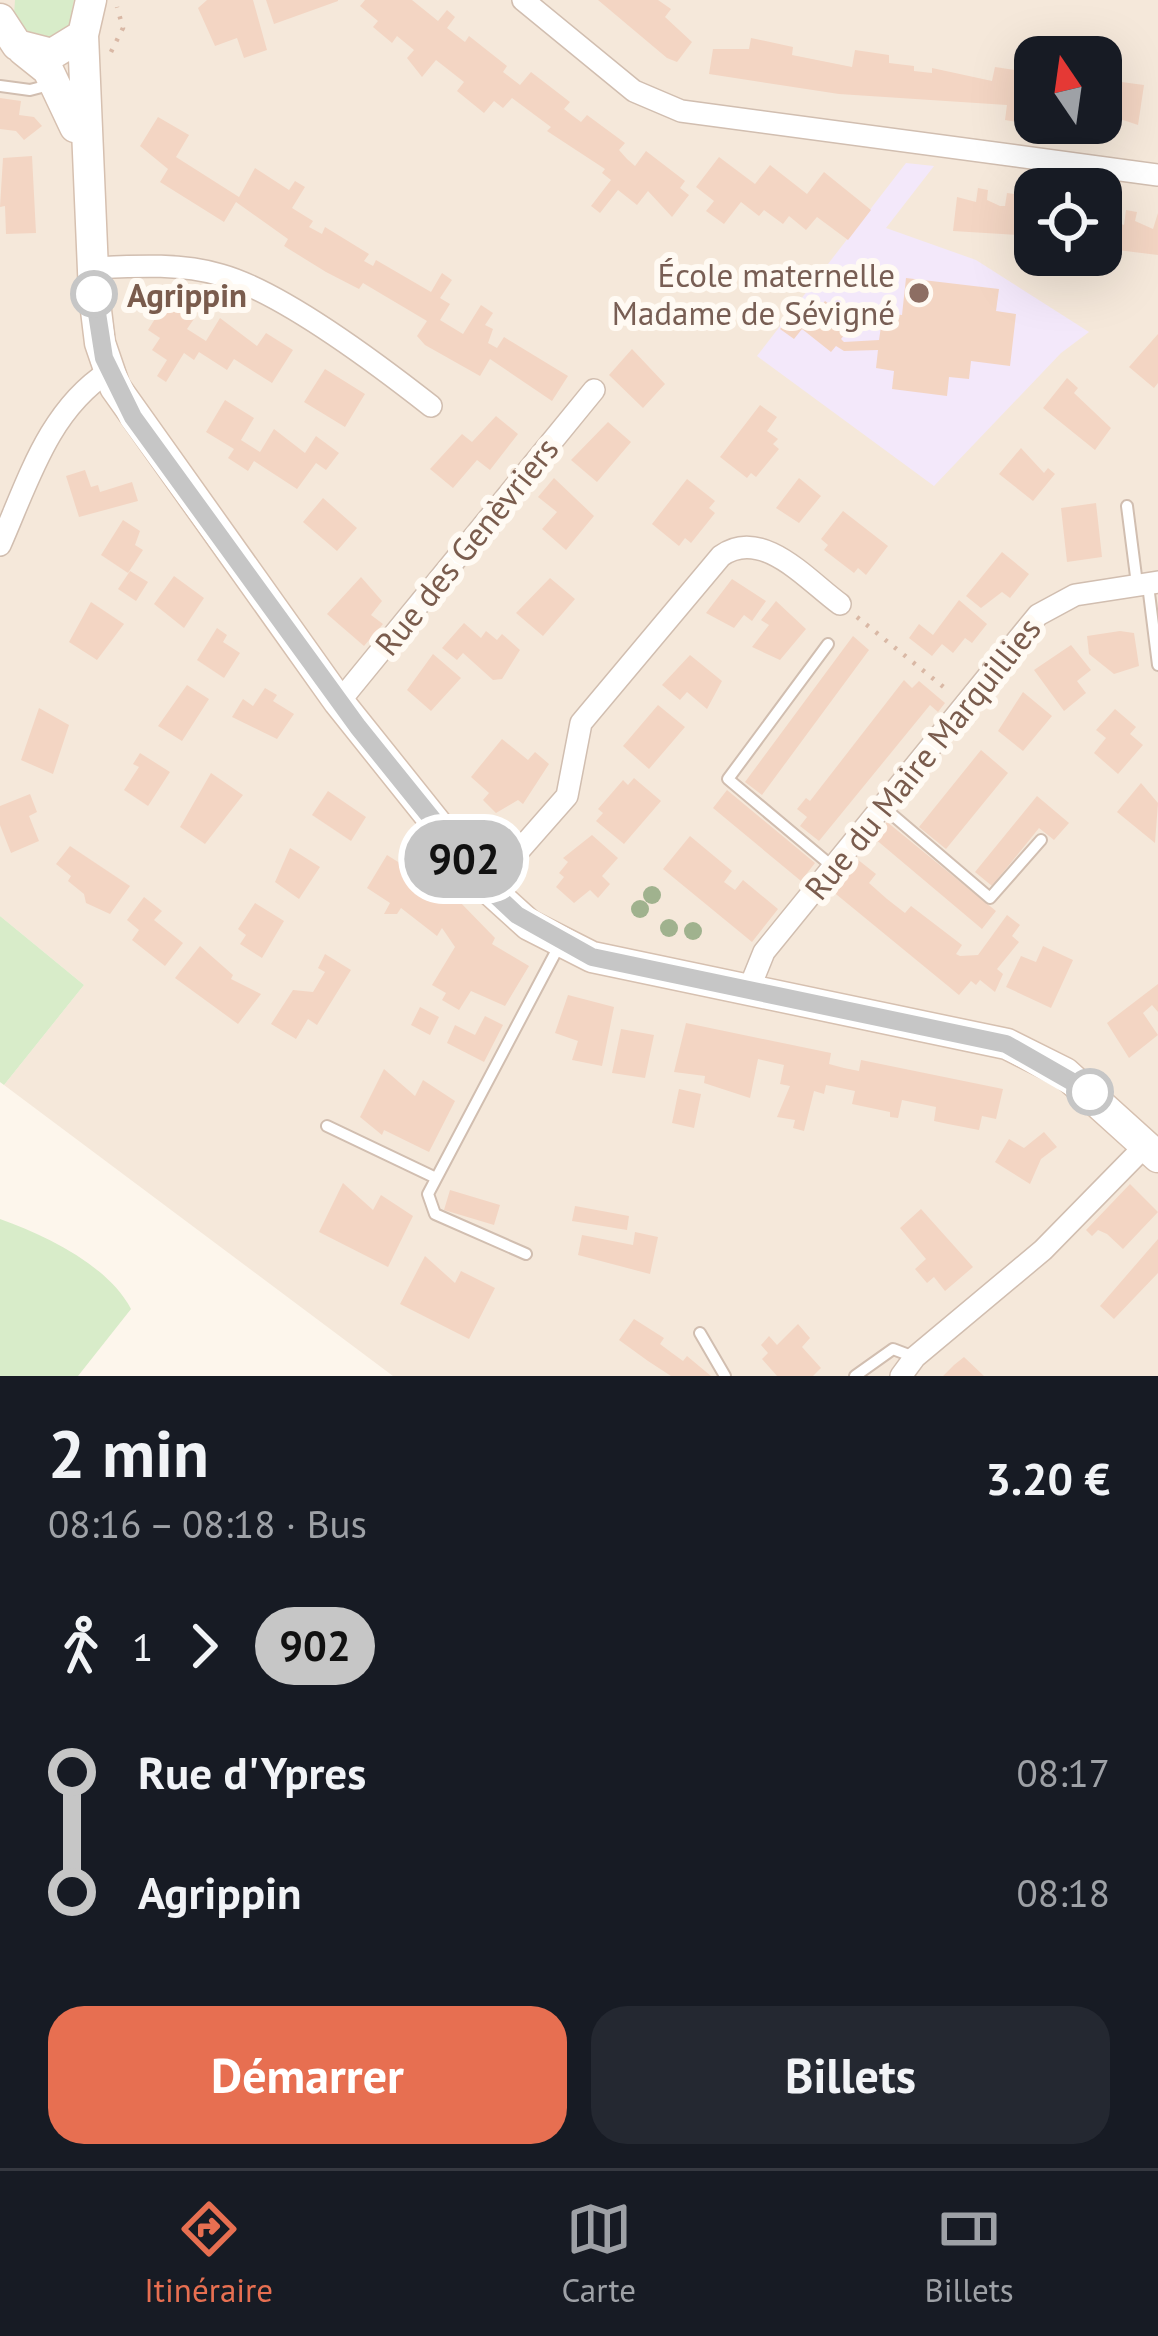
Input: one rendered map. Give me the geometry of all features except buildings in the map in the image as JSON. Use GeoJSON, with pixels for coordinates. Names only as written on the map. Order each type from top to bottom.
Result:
{"type":"FeatureCollection","features":[{"type":"Feature","properties":{"kind":"main road"},"geometry":{"type":"LineString","coordinates":[[7,35],[52,54],[88,20]]}},
{"type":"Feature","properties":{"kind":"main road"},"geometry":{"type":"LineString","coordinates":[[88,20],[86,176],[108,372],[133,417],[339,702],[487,887],[561,944],[592,957],[1006,1044],[1065,1072],[1152,1151]]}},
{"type":"Feature","properties":{"kind":"main road"},"geometry":{"type":"LineString","coordinates":[[7,35],[56,83],[76,128],[86,176]]}},
{"type":"Feature","properties":{"kind":"street"},"geometry":{"type":"LineString","coordinates":[[88,20],[112,0]]}},
{"type":"Feature","properties":{"kind":"street"},"geometry":{"type":"LineString","coordinates":[[523,0],[634,91],[682,110],[1158,176]]}},
{"type":"Feature","properties":{"kind":"street"},"geometry":{"type":"LineString","coordinates":[[93,268],[163,267],[234,279],[387,372],[431,406]]}},
{"type":"Feature","properties":{"kind":"street"},"geometry":{"type":"LineString","coordinates":[[0,545],[58,421],[80,392],[108,372]]}},
{"type":"Feature","properties":{"kind":"street","name":"Rue des Genèvriers"},"geometry":{"type":"LineString","coordinates":[[339,702],[594,390]]}},
{"type":"Feature","properties":{"kind":"street"},"geometry":{"type":"LineString","coordinates":[[487,887],[567,796],[581,723],[722,556],[739,546],[758,546],[840,604]]}},
{"type":"Feature","properties":{"kind":"street","name":"Rue du Maire Marquillies"},"geometry":{"type":"LineString","coordinates":[[749,989],[764,952],[1049,606],[1075,595],[1148,583]]}},
{"type":"Feature","properties":{"kind":"street"},"geometry":{"type":"LineString","coordinates":[[901,1376],[915,1357],[1152,1151]]}},
{"type":"Feature","properties":{"kind":"lane"},"geometry":{"type":"LineString","coordinates":[[0,86],[30,90],[56,83]]}},
{"type":"Feature","properties":{"kind":"lane"},"geometry":{"type":"LineString","coordinates":[[1127,506],[1148,583],[1158,665]]}},
{"type":"Feature","properties":{"kind":"lane"},"geometry":{"type":"LineString","coordinates":[[828,644],[728,779],[833,867]]}},
{"type":"Feature","properties":{"kind":"lane"},"geometry":{"type":"LineString","coordinates":[[882,806],[990,898],[1041,840]]}},
{"type":"Feature","properties":{"kind":"lane"},"geometry":{"type":"LineString","coordinates":[[526,1254],[435,1214],[428,1194],[561,944]]}},
{"type":"Feature","properties":{"kind":"lane"},"geometry":{"type":"LineString","coordinates":[[327,1126],[436,1178]]}},
{"type":"Feature","properties":{"kind":"lane"},"geometry":{"type":"LineString","coordinates":[[700,1333],[724,1376]]}},
{"type":"Feature","properties":{"kind":"lane"},"geometry":{"type":"LineString","coordinates":[[855,1376],[893,1349],[915,1357]]}},
{"type":"Feature","properties":{"kind":"path"},"geometry":{"type":"LineString","coordinates":[[840,604],[965,703]]}},
{"type":"Feature","properties":{"kind":"shaded area"},"geometry":{"type":"Polygon","coordinates":[[[0,0],[1158,0],[1158,1376],[393,1376],[4,1085],[84,985],[0,916],[0,0]]]}},
{"type":"Feature","properties":{"kind":"shaded area","name":"École maternelle Madame de Sévigné"},"geometry":{"type":"Polygon","coordinates":[[[906,163],[934,166],[886,228],[976,260],[1089,332],[1061,353],[934,486],[757,356],[906,163]]]}},
{"type":"Feature","properties":{"kind":"green space"},"geometry":{"type":"Polygon","coordinates":[[[15,0],[74,0],[69,28],[56,38],[29,37],[14,15],[15,0]]]}},
{"type":"Feature","properties":{"kind":"green space"},"geometry":{"type":"Polygon","coordinates":[[[0,916],[84,985],[4,1085],[0,1082],[0,916]]]}},
{"type":"Feature","properties":{"kind":"green space"},"geometry":{"type":"Polygon","coordinates":[[[0,1219],[91,1265],[131,1309],[78,1376],[0,1376],[0,1219]]]}},
{"type":"Feature","properties":{"kind":"bus line","name":"902"},"geometry":{"type":"LineString","coordinates":[[94,294],[104,358],[121,400],[358,727],[487,887],[529,925],[592,957],[991,1039],[1034,1055],[1090,1092]]}},
{"type":"Feature","properties":{"kind":"place","name":"École maternelle Madame de Sévigné"},"geometry":{"type":"Point","coordinates":[919,293]}},
{"type":"Feature","properties":{"kind":"place","name":"Agrippin"},"geometry":{"type":"Point","coordinates":[94,294]}}]}
